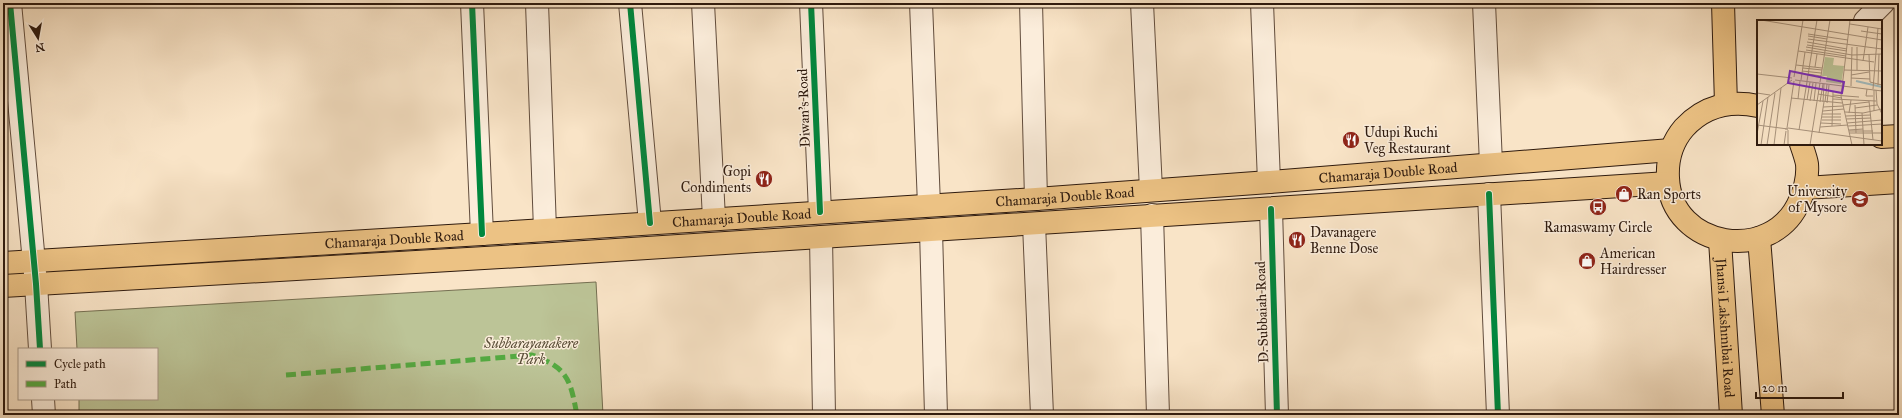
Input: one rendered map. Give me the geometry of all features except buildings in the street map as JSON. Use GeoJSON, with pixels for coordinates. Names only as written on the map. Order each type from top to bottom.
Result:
{"type":"FeatureCollection","features":[{"type":"Feature","properties":{"kind":"main road"},"geometry":{"type":"LineString","coordinates":[[1723,3],[1726,104]]}},
{"type":"Feature","properties":{"kind":"main road"},"geometry":{"type":"LineString","coordinates":[[1757,106],[1743,103],[1726,104],[1708,109],[1692,119],[1679,134],[1671,150],[1667,167],[1668,183],[1674,202],[1685,219],[1701,232],[1720,240],[1739,242],[1759,238],[1780,228],[1796,210],[1805,188],[1807,164],[1801,145]]}},
{"type":"Feature","properties":{"kind":"main road"},"geometry":{"type":"LineString","coordinates":[[1882,137],[1899,136]]}},
{"type":"Feature","properties":{"kind":"main road","name":"Chamaraja Double Road"},"geometry":{"type":"LineString","coordinates":[[3,263],[1036,199],[1671,150]]}},
{"type":"Feature","properties":{"kind":"main road"},"geometry":{"type":"LineString","coordinates":[[1805,188],[1899,182]]}},
{"type":"Feature","properties":{"kind":"main road","name":"Chamaraja Double Road"},"geometry":{"type":"LineString","coordinates":[[3,286],[1034,224],[1668,183]]}},
{"type":"Feature","properties":{"kind":"main road"},"geometry":{"type":"LineString","coordinates":[[1759,238],[1773,415]]}},
{"type":"Feature","properties":{"kind":"main road","name":"Jhansi Lakshmibai Road"},"geometry":{"type":"LineString","coordinates":[[1720,240],[1731,415]]}},
{"type":"Feature","properties":{"kind":"street"},"geometry":{"type":"LineString","coordinates":[[10,3],[34,260],[40,348]]}},
{"type":"Feature","properties":{"kind":"street"},"geometry":{"type":"LineString","coordinates":[[472,3],[482,234]]}},
{"type":"Feature","properties":{"kind":"street"},"geometry":{"type":"LineString","coordinates":[[537,3],[545,230]]}},
{"type":"Feature","properties":{"kind":"street"},"geometry":{"type":"LineString","coordinates":[[630,3],[650,223]]}},
{"type":"Feature","properties":{"kind":"street"},"geometry":{"type":"LineString","coordinates":[[703,3],[714,219]]}},
{"type":"Feature","properties":{"kind":"street","name":"Diwan's Road"},"geometry":{"type":"LineString","coordinates":[[811,3],[820,212]]}},
{"type":"Feature","properties":{"kind":"street"},"geometry":{"type":"LineString","coordinates":[[921,3],[929,205]]}},
{"type":"Feature","properties":{"kind":"street"},"geometry":{"type":"LineString","coordinates":[[1030,3],[1036,199]]}},
{"type":"Feature","properties":{"kind":"street"},"geometry":{"type":"LineString","coordinates":[[1142,3],[1151,190]]}},
{"type":"Feature","properties":{"kind":"street"},"geometry":{"type":"LineString","coordinates":[[1262,3],[1268,182]]}},
{"type":"Feature","properties":{"kind":"street"},"geometry":{"type":"LineString","coordinates":[[1484,3],[1491,164]]}},
{"type":"Feature","properties":{"kind":"street"},"geometry":{"type":"LineString","coordinates":[[1867,20],[1883,3]]}},
{"type":"Feature","properties":{"kind":"street"},"geometry":{"type":"LineString","coordinates":[[1489,194],[1498,415]]}},
{"type":"Feature","properties":{"kind":"street","name":"D. Subbaiah Road"},"geometry":{"type":"LineString","coordinates":[[1271,209],[1277,415]]}},
{"type":"Feature","properties":{"kind":"street"},"geometry":{"type":"LineString","coordinates":[[1152,216],[1158,415]]}},
{"type":"Feature","properties":{"kind":"street"},"geometry":{"type":"LineString","coordinates":[[1034,224],[1042,415]]}},
{"type":"Feature","properties":{"kind":"street"},"geometry":{"type":"LineString","coordinates":[[932,230],[936,415]]}},
{"type":"Feature","properties":{"kind":"street"},"geometry":{"type":"LineString","coordinates":[[821,237],[824,415]]}},
{"type":"Feature","properties":{"kind":"street"},"geometry":{"type":"LineString","coordinates":[[43,400],[44,415]]}},
{"type":"Feature","properties":{"kind":"green space","name":"Subbarayanakere Park"},"geometry":{"type":"Polygon","coordinates":[[[596,282],[603,415],[79,415],[79,400],[158,400],[158,348],[77,348],[75,312],[596,282]]]}},
{"type":"Feature","properties":{"kind":"marked path"},"geometry":{"type":"LineString","coordinates":[[286,375],[532,355],[553,365],[565,376],[572,392],[577,415]]}},
{"type":"Feature","properties":{"kind":"cycle path"},"geometry":{"type":"LineString","coordinates":[[10,3],[36,284],[40,348]]}},
{"type":"Feature","properties":{"kind":"cycle path"},"geometry":{"type":"LineString","coordinates":[[472,3],[482,234]]}},
{"type":"Feature","properties":{"kind":"cycle path"},"geometry":{"type":"LineString","coordinates":[[630,3],[650,223]]}},
{"type":"Feature","properties":{"kind":"cycle path"},"geometry":{"type":"LineString","coordinates":[[811,3],[820,212]]}},
{"type":"Feature","properties":{"kind":"cycle path"},"geometry":{"type":"LineString","coordinates":[[1489,194],[1498,415]]}},
{"type":"Feature","properties":{"kind":"cycle path"},"geometry":{"type":"LineString","coordinates":[[1271,209],[1277,415]]}},
{"type":"Feature","properties":{"kind":"place","name":"Udupi Ruchi Veg Restaurant"},"geometry":{"type":"Point","coordinates":[1351,140]}},
{"type":"Feature","properties":{"kind":"place","name":"Gopi Condiments"},"geometry":{"type":"Point","coordinates":[764,179]}},
{"type":"Feature","properties":{"kind":"place","name":"Ran Sports"},"geometry":{"type":"Point","coordinates":[1624,194]}},
{"type":"Feature","properties":{"kind":"place","name":"University of Mysore"},"geometry":{"type":"Point","coordinates":[1860,199]}},
{"type":"Feature","properties":{"kind":"place","name":"Ramaswamy Circle"},"geometry":{"type":"Point","coordinates":[1598,207]}},
{"type":"Feature","properties":{"kind":"place","name":"Davanagere Benne Dose"},"geometry":{"type":"Point","coordinates":[1297,240]}},
{"type":"Feature","properties":{"kind":"place","name":"American Hairdresser"},"geometry":{"type":"Point","coordinates":[1587,261]}}]}
